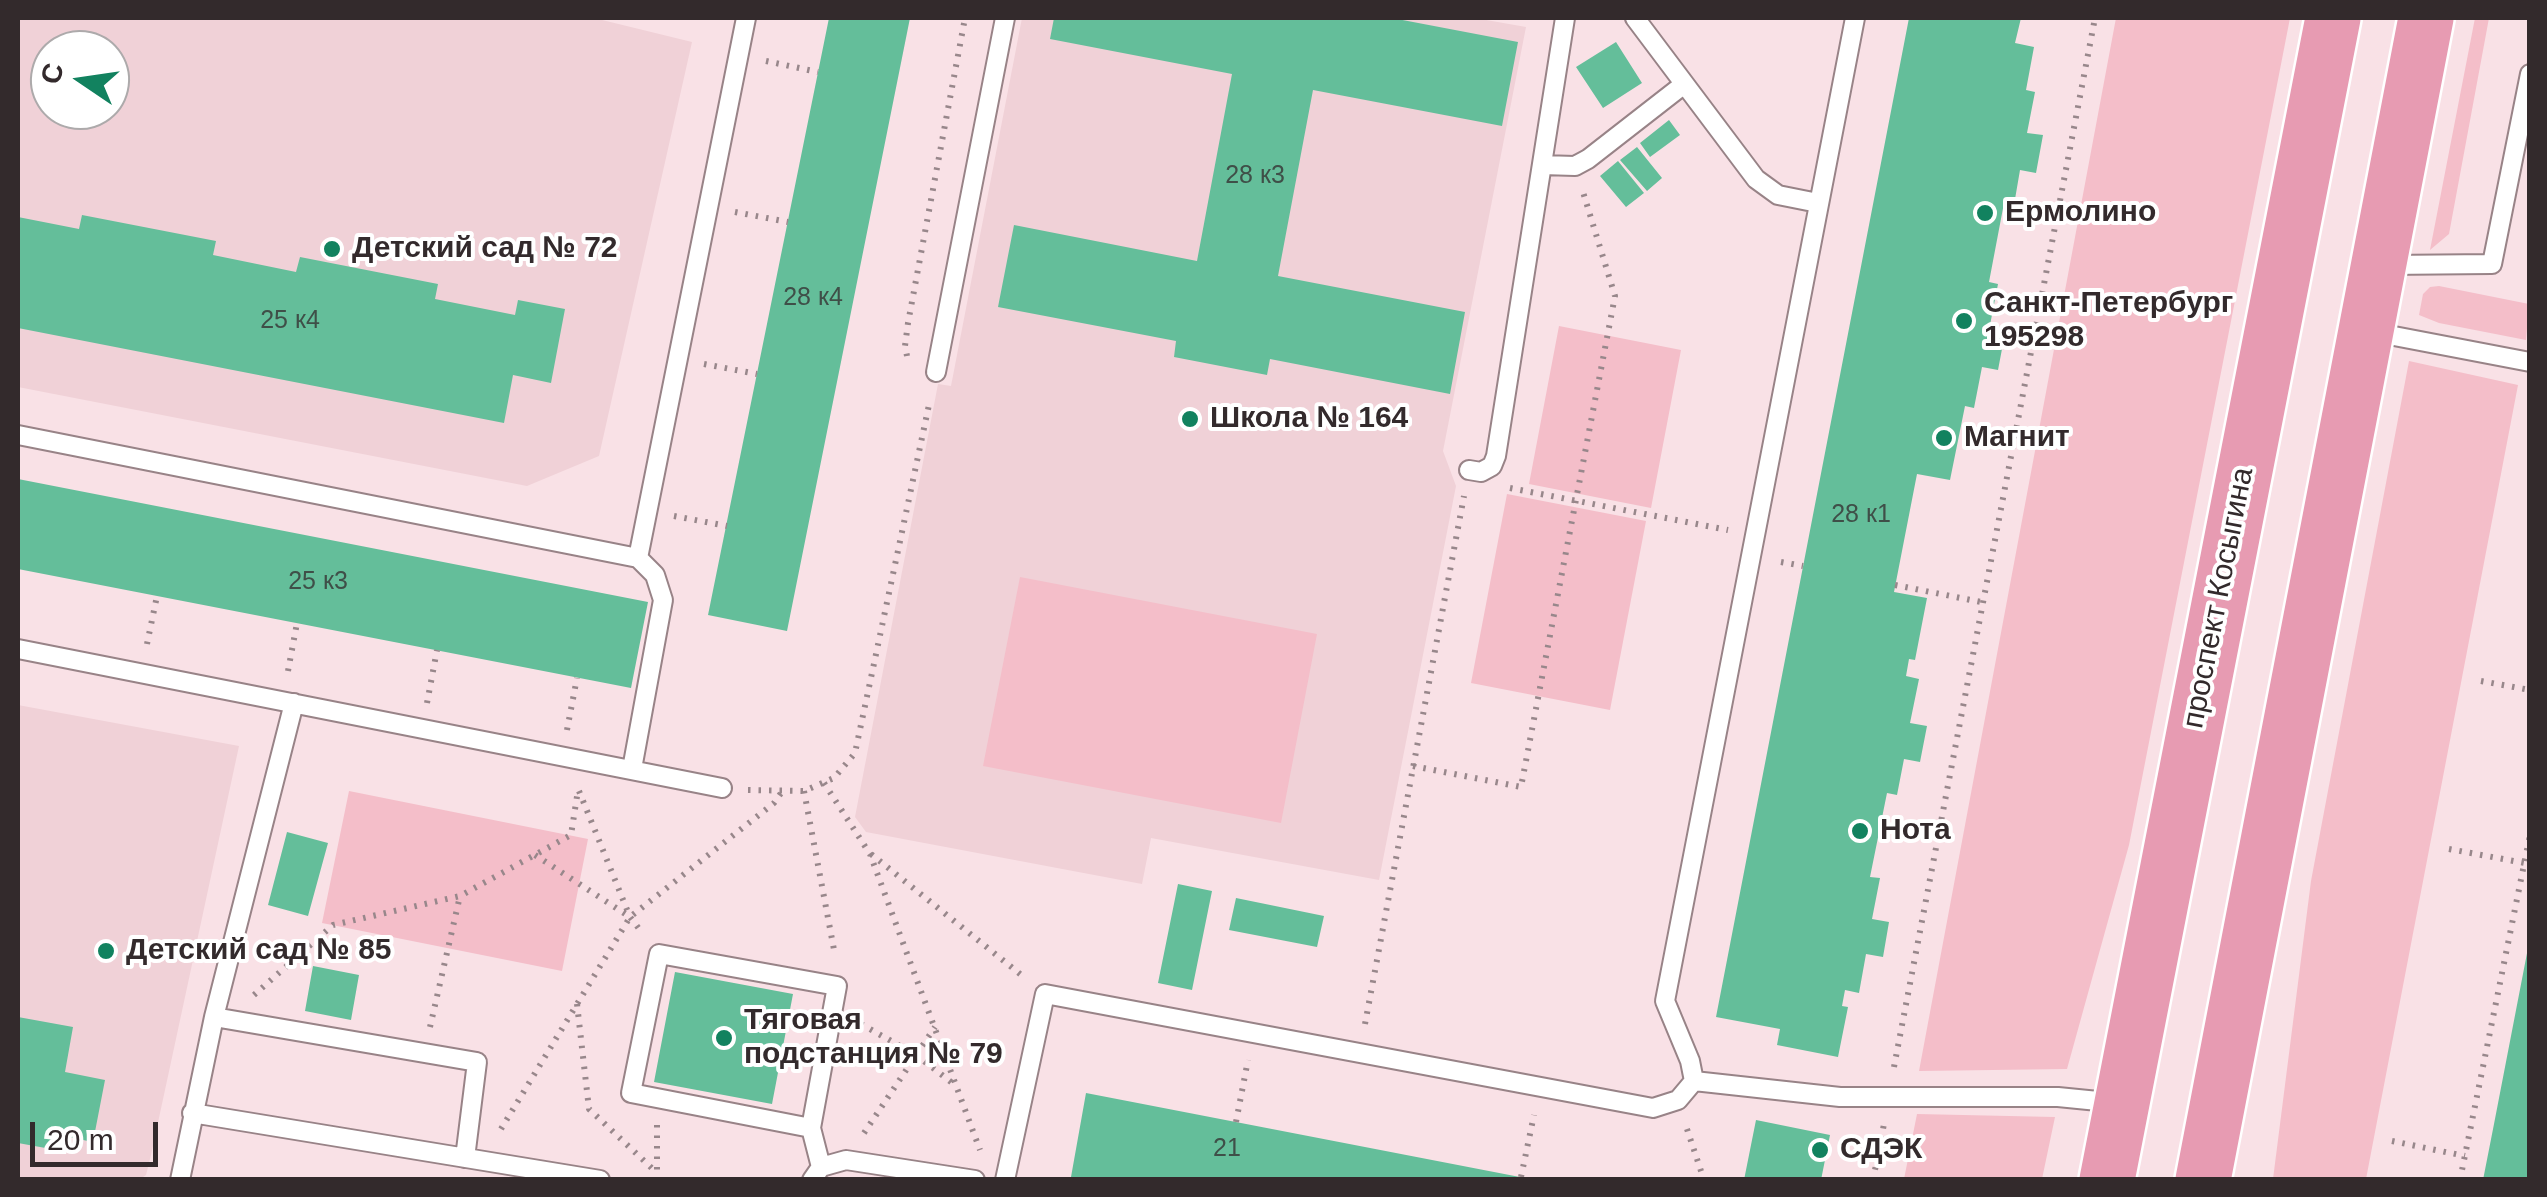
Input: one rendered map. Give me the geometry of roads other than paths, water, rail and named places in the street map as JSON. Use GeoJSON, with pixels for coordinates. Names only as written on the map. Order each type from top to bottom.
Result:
{"type":"FeatureCollection","features":[{"type":"Feature","properties":{"kind":"main road","name":"проспект Косыгина"},"geometry":{"type":"LineString","coordinates":[[2107,1180],[2334,18]]}},
{"type":"Feature","properties":{"kind":"main road"},"geometry":{"type":"LineString","coordinates":[[2204,1180],[2426,18]]}},
{"type":"Feature","properties":{"kind":"lane"},"geometry":{"type":"LineString","coordinates":[[638,558],[746,18]]}},
{"type":"Feature","properties":{"kind":"lane"},"geometry":{"type":"LineString","coordinates":[[936,372],[1005,18]]}},
{"type":"Feature","properties":{"kind":"lane"},"geometry":{"type":"LineString","coordinates":[[1468,475],[1492,466],[1496,456],[1564,18]]}},
{"type":"Feature","properties":{"kind":"lane"},"geometry":{"type":"LineString","coordinates":[[1635,18],[1756,179],[1778,194],[1818,203]]}},
{"type":"Feature","properties":{"kind":"lane"},"geometry":{"type":"LineString","coordinates":[[1694,1081],[1690,1060],[1665,1001],[1855,18]]}},
{"type":"Feature","properties":{"kind":"lane"},"geometry":{"type":"LineString","coordinates":[[2379,266],[2492,264],[2530,74]]}},
{"type":"Feature","properties":{"kind":"lane"},"geometry":{"type":"LineString","coordinates":[[1542,165],[1575,166],[1682,84]]}},
{"type":"Feature","properties":{"kind":"lane"},"geometry":{"type":"LineString","coordinates":[[2367,331],[2530,362]]}},
{"type":"Feature","properties":{"kind":"lane"},"geometry":{"type":"LineString","coordinates":[[18,435],[638,558],[655,576],[664,600],[632,769]]}},
{"type":"Feature","properties":{"kind":"lane"},"geometry":{"type":"LineString","coordinates":[[18,649],[722,788]]}},
{"type":"Feature","properties":{"kind":"lane"},"geometry":{"type":"LineString","coordinates":[[180,1180],[214,1017],[294,703]]}},
{"type":"Feature","properties":{"kind":"lane"},"geometry":{"type":"LineString","coordinates":[[810,1128],[631,1093],[659,954],[837,986],[810,1128],[817,1173],[846,1160],[975,1180]]}},
{"type":"Feature","properties":{"kind":"lane"},"geometry":{"type":"LineString","coordinates":[[1006,1180],[1045,994],[1653,1108],[1678,1100],[1694,1081]]}},
{"type":"Feature","properties":{"kind":"lane"},"geometry":{"type":"LineString","coordinates":[[214,1017],[477,1062],[465,1158]]}},
{"type":"Feature","properties":{"kind":"lane"},"geometry":{"type":"LineString","coordinates":[[1694,1081],[1840,1097],[2058,1097],[2122,1103]]}},
{"type":"Feature","properties":{"kind":"lane"},"geometry":{"type":"LineString","coordinates":[[192,1113],[600,1180]]}},
{"type":"Feature","properties":{"kind":"place","name":"Ермолино"},"geometry":{"type":"Point","coordinates":[1985,213]}},
{"type":"Feature","properties":{"kind":"place","name":"Детский сад № 72"},"geometry":{"type":"Point","coordinates":[332,249]}},
{"type":"Feature","properties":{"kind":"place","name":"Санкт-Петербург 195298"},"geometry":{"type":"Point","coordinates":[1964,321]}},
{"type":"Feature","properties":{"kind":"place","name":"Школа № 164"},"geometry":{"type":"Point","coordinates":[1190,419]}},
{"type":"Feature","properties":{"kind":"place","name":"Магнит"},"geometry":{"type":"Point","coordinates":[1944,438]}},
{"type":"Feature","properties":{"kind":"place","name":"Нота"},"geometry":{"type":"Point","coordinates":[1860,831]}},
{"type":"Feature","properties":{"kind":"place","name":"Детский сад № 85"},"geometry":{"type":"Point","coordinates":[106,951]}},
{"type":"Feature","properties":{"kind":"place","name":"Тяговая подстанция № 79"},"geometry":{"type":"Point","coordinates":[724,1038]}},
{"type":"Feature","properties":{"kind":"place","name":"СДЭК"},"geometry":{"type":"Point","coordinates":[1820,1150]}}]}
